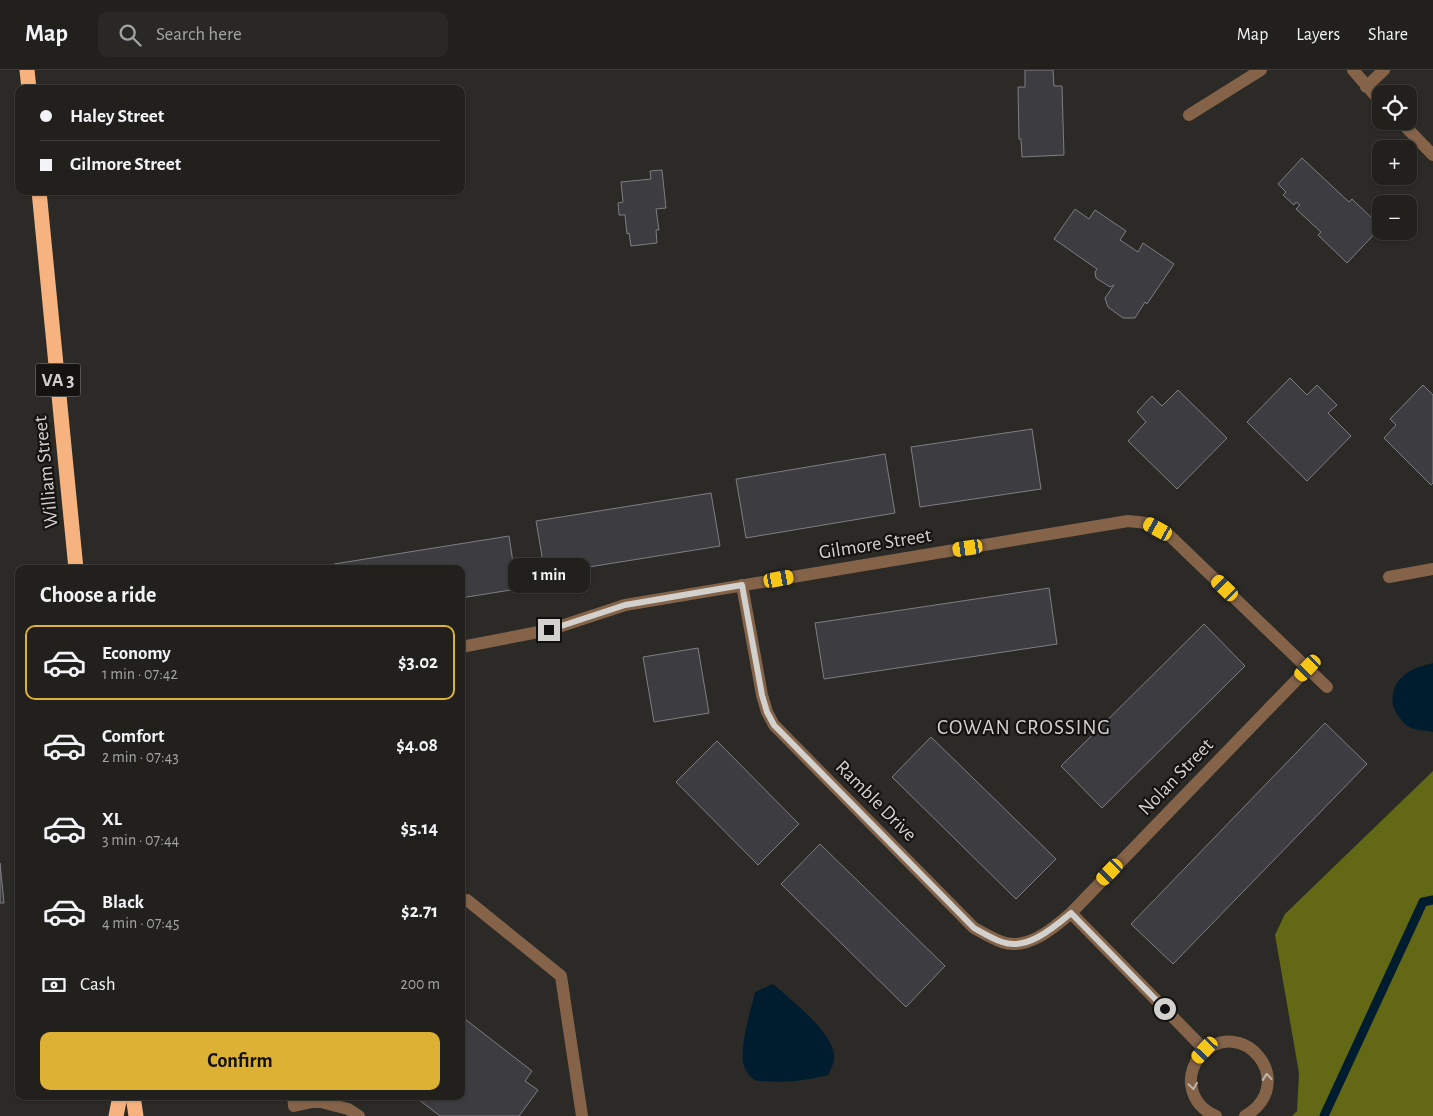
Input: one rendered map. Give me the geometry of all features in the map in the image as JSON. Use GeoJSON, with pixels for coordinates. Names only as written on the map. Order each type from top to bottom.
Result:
{"type":"FeatureCollection","features":[{"type":"Feature","properties":{"kind":"highway"},"geometry":{"type":"LineString","coordinates":[[27,70],[29,85]]}},
{"type":"Feature","properties":{"kind":"highway","name":"William Street"},"geometry":{"type":"LineString","coordinates":[[39,195],[76,565]]}},
{"type":"Feature","properties":{"kind":"highway"},"geometry":{"type":"LineString","coordinates":[[116,1116],[119,1100]]}},
{"type":"Feature","properties":{"kind":"highway"},"geometry":{"type":"LineString","coordinates":[[133,1100],[136,1116]]}},
{"type":"Feature","properties":{"kind":"street"},"geometry":{"type":"LineString","coordinates":[[1190,115],[1261,70]]}},
{"type":"Feature","properties":{"kind":"street"},"geometry":{"type":"LineString","coordinates":[[1353,70],[1372,93]]}},
{"type":"Feature","properties":{"kind":"street"},"geometry":{"type":"LineString","coordinates":[[1366,87],[1384,70]]}},
{"type":"Feature","properties":{"kind":"street"},"geometry":{"type":"LineString","coordinates":[[1409,130],[1433,155]]}},
{"type":"Feature","properties":{"kind":"street","name":"Gilmore Street"},"geometry":{"type":"LineString","coordinates":[[465,646],[549,630],[625,605],[1128,521],[1147,523],[1169,535],[1327,687]]}},
{"type":"Feature","properties":{"kind":"street"},"geometry":{"type":"LineString","coordinates":[[1389,577],[1433,569]]}},
{"type":"Feature","properties":{"kind":"street","name":"Ramble Drive"},"geometry":{"type":"LineString","coordinates":[[742,585],[762,695],[767,712],[774,725],[974,928],[1004,943],[1026,943],[1053,929],[1071,913]]}},
{"type":"Feature","properties":{"kind":"street","name":"Nolan Street"},"geometry":{"type":"LineString","coordinates":[[1071,913],[1308,668]]}},
{"type":"Feature","properties":{"kind":"street"},"geometry":{"type":"LineString","coordinates":[[465,900],[561,976],[582,1116]]}},
{"type":"Feature","properties":{"kind":"street"},"geometry":{"type":"LineString","coordinates":[[1071,913],[1205,1050]]}},
{"type":"Feature","properties":{"kind":"street"},"geometry":{"type":"LineString","coordinates":[[1216,1116],[1200,1105],[1194,1094],[1191,1082],[1192,1070],[1197,1059],[1205,1050],[1216,1044],[1227,1042],[1239,1043],[1250,1048],[1260,1056],[1268,1078],[1267,1090],[1262,1101],[1245,1116]]}},
{"type":"Feature","properties":{"kind":"street"},"geometry":{"type":"LineString","coordinates":[[294,1106],[317,1101],[348,1109],[359,1116]]}},
{"type":"Feature","properties":{"kind":"green space"},"geometry":{"type":"Polygon","coordinates":[[[1433,771],[1433,1116],[1292,1116],[1297,1111],[1299,1073],[1275,935],[1285,914],[1433,771]]]}},
{"type":"Feature","properties":{"kind":"water"},"geometry":{"type":"Polygon","coordinates":[[[1433,663],[1433,732],[1414,729],[1405,724],[1395,710],[1393,696],[1394,689],[1402,677],[1416,668],[1433,663]]]}},
{"type":"Feature","properties":{"kind":"water"},"geometry":{"type":"Polygon","coordinates":[[[773,984],[808,1015],[825,1034],[834,1053],[832,1067],[828,1075],[810,1079],[772,1082],[754,1080],[746,1071],[743,1064],[743,1044],[755,992],[773,984]]]}},
{"type":"Feature","properties":{"kind":"building"},"geometry":{"type":"Polygon","coordinates":[[[1025,70],[1053,70],[1054,86],[1062,86],[1064,155],[1022,157],[1021,139],[1019,139],[1018,87],[1025,87],[1025,70]]]}},
{"type":"Feature","properties":{"kind":"building"},"geometry":{"type":"Polygon","coordinates":[[[1302,158],[1349,202],[1352,199],[1372,218],[1372,237],[1347,263],[1318,235],[1321,232],[1296,209],[1300,205],[1296,202],[1294,205],[1283,195],[1286,192],[1278,184],[1302,158]]]}},
{"type":"Feature","properties":{"kind":"building"},"geometry":{"type":"Polygon","coordinates":[[[662,170],[666,208],[656,209],[659,230],[656,230],[657,243],[631,246],[629,233],[627,234],[625,215],[619,215],[618,203],[623,202],[621,182],[651,179],[650,171],[662,170]]]}},
{"type":"Feature","properties":{"kind":"building"},"geometry":{"type":"Polygon","coordinates":[[[1075,209],[1089,219],[1095,210],[1126,231],[1120,240],[1138,252],[1143,243],[1174,264],[1147,304],[1145,302],[1135,318],[1123,318],[1108,307],[1105,298],[1114,285],[1110,287],[1096,278],[1095,272],[1097,269],[1054,239],[1075,209]]]}},
{"type":"Feature","properties":{"kind":"building"},"geometry":{"type":"Polygon","coordinates":[[[1290,378],[1307,395],[1317,385],[1337,405],[1328,413],[1351,436],[1307,481],[1247,422],[1290,378]]]}},
{"type":"Feature","properties":{"kind":"building"},"geometry":{"type":"Polygon","coordinates":[[[1423,385],[1433,395],[1433,483],[1431,485],[1384,438],[1396,425],[1390,419],[1423,385]]]}},
{"type":"Feature","properties":{"kind":"building"},"geometry":{"type":"Polygon","coordinates":[[[1178,390],[1227,438],[1177,489],[1128,441],[1146,422],[1137,412],[1152,396],[1162,406],[1178,390]]]}},
{"type":"Feature","properties":{"kind":"building"},"geometry":{"type":"Polygon","coordinates":[[[1032,429],[1041,489],[920,507],[911,447],[1032,429]]]}},
{"type":"Feature","properties":{"kind":"building"},"geometry":{"type":"Polygon","coordinates":[[[885,454],[895,513],[746,538],[736,479],[885,454]]]}},
{"type":"Feature","properties":{"kind":"building"},"geometry":{"type":"Polygon","coordinates":[[[711,493],[720,546],[545,574],[536,521],[711,493]]]}},
{"type":"Feature","properties":{"kind":"building"},"geometry":{"type":"Polygon","coordinates":[[[509,536],[517,589],[465,597],[465,565],[334,564],[509,536]]]}},
{"type":"Feature","properties":{"kind":"building"},"geometry":{"type":"Polygon","coordinates":[[[1049,588],[1057,644],[824,679],[815,623],[1049,588]]]}},
{"type":"Feature","properties":{"kind":"building"},"geometry":{"type":"Polygon","coordinates":[[[1204,624],[1245,666],[1102,808],[1061,766],[1204,624]]]}},
{"type":"Feature","properties":{"kind":"building"},"geometry":{"type":"Polygon","coordinates":[[[698,648],[709,713],[654,722],[643,657],[698,648]]]}},
{"type":"Feature","properties":{"kind":"building"},"geometry":{"type":"Polygon","coordinates":[[[1325,723],[1367,764],[1173,964],[1131,924],[1325,723]]]}},
{"type":"Feature","properties":{"kind":"building"},"geometry":{"type":"Polygon","coordinates":[[[931,737],[1056,859],[1016,899],[892,777],[931,737]]]}},
{"type":"Feature","properties":{"kind":"building"},"geometry":{"type":"Polygon","coordinates":[[[717,741],[799,824],[758,865],[676,782],[717,741]]]}},
{"type":"Feature","properties":{"kind":"building"},"geometry":{"type":"Polygon","coordinates":[[[820,844],[945,966],[906,1007],[781,884],[820,844]]]}},
{"type":"Feature","properties":{"kind":"building"},"geometry":{"type":"Polygon","coordinates":[[[0,863],[4,903],[0,903],[0,863]]]}},
{"type":"Feature","properties":{"kind":"building"},"geometry":{"type":"Polygon","coordinates":[[[465,1019],[532,1071],[525,1081],[538,1090],[519,1116],[440,1116],[419,1100],[465,1100],[465,1019]]]}},
{"type":"Feature","properties":{"kind":"waterway"},"geometry":{"type":"LineString","coordinates":[[1324,1116],[1423,902],[1433,900]]}},
{"type":"Feature","properties":{"kind":"district","name":"COWAN CROSSING"},"geometry":{"type":"Point","coordinates":[1024,727]}},
{"type":"Feature","properties":{"kind":"route"},"geometry":{"type":"LineString","coordinates":[[549,630],[625,605],[742,585],[762,695],[767,712],[774,725],[974,928],[1004,943],[1026,943],[1053,929],[1071,913],[1165,1009]]}}]}
